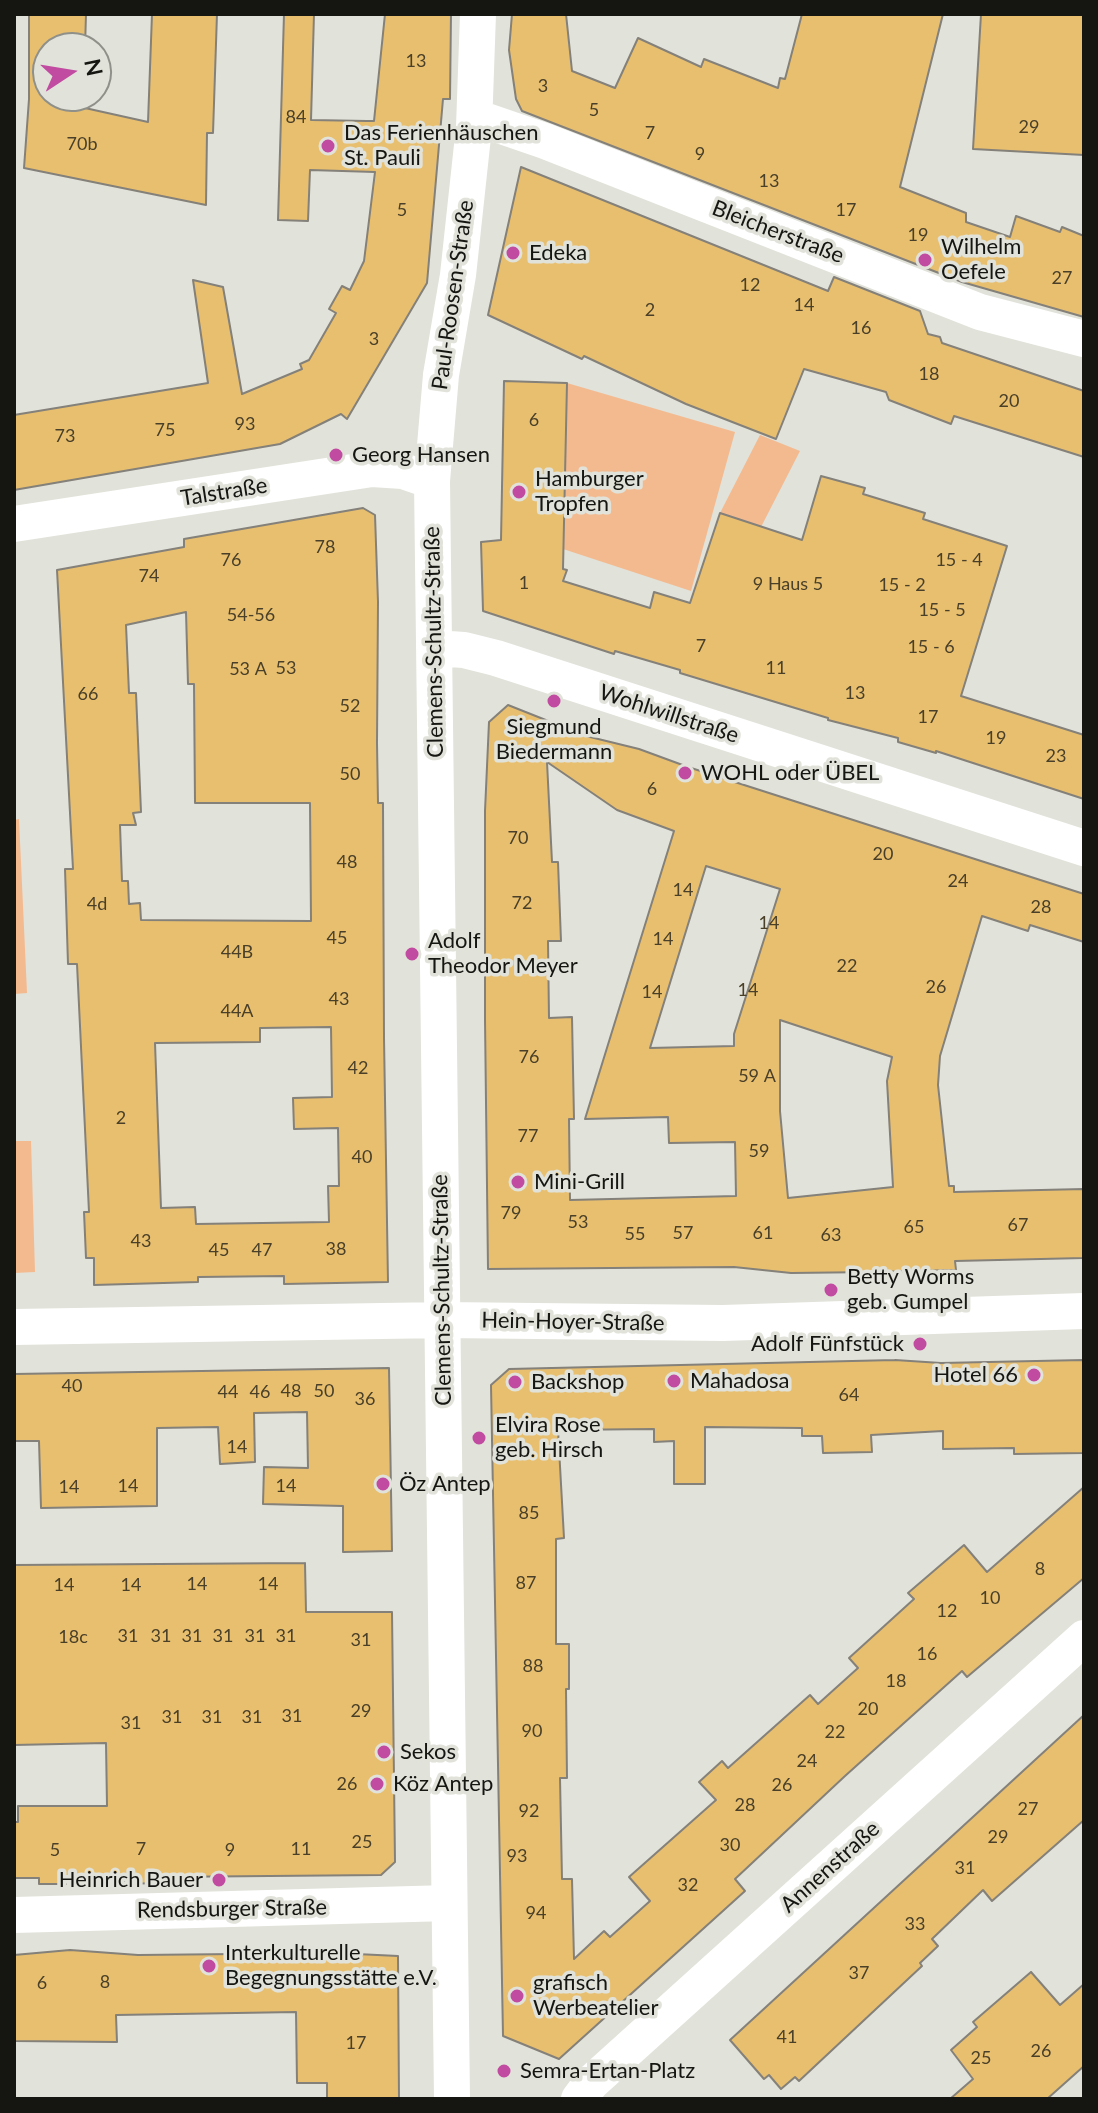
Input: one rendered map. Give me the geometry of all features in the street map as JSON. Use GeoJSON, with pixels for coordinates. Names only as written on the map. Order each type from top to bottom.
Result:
{"type":"FeatureCollection","features":[{"type":"Feature","properties":{"kind":"street","name":"Paul-Roosen-Straße"},"geometry":{"type":"LineString","coordinates":[[432,481],[441,375],[458,275],[475,117],[478,14]]}},
{"type":"Feature","properties":{"kind":"street","name":"Bleicherstraße"},"geometry":{"type":"LineString","coordinates":[[475,117],[545,141],[980,312],[1084,339]]}},
{"type":"Feature","properties":{"kind":"street","name":"Talstraße"},"geometry":{"type":"LineString","coordinates":[[14,524],[372,469],[403,471],[432,481]]}},
{"type":"Feature","properties":{"kind":"street","name":"Clemens-Schultz-Straße"},"geometry":{"type":"LineString","coordinates":[[432,481],[452,2099]]}},
{"type":"Feature","properties":{"kind":"street","name":"Wohlwillstraße"},"geometry":{"type":"LineString","coordinates":[[434,648],[464,650],[496,658],[1084,848]]}},
{"type":"Feature","properties":{"kind":"street","name":"Hein-Hoyer-Straße"},"geometry":{"type":"LineString","coordinates":[[14,1327],[443,1320],[723,1323],[1084,1311]]}},
{"type":"Feature","properties":{"kind":"street","name":"Annenstraße"},"geometry":{"type":"LineString","coordinates":[[579,2099],[603,2073],[1084,1638]]}},
{"type":"Feature","properties":{"kind":"street","name":"Rendsburger Straße"},"geometry":{"type":"LineString","coordinates":[[14,1915],[449,1903]]}},
{"type":"Feature","properties":{"kind":"shaded area"},"geometry":{"type":"Polygon","coordinates":[[[567,383],[735,432],[691,591],[557,547],[564,524],[567,383]]]}},
{"type":"Feature","properties":{"kind":"shaded area"},"geometry":{"type":"Polygon","coordinates":[[[760,435],[800,451],[761,527],[720,513],[760,435]]]}},
{"type":"Feature","properties":{"kind":"shaded area"},"geometry":{"type":"Polygon","coordinates":[[[19,819],[27,993],[14,994],[14,820],[19,819]]]}},
{"type":"Feature","properties":{"kind":"shaded area"},"geometry":{"type":"Polygon","coordinates":[[[14,1141],[31,1141],[35,1272],[14,1273],[14,1141]]]}},
{"type":"Feature","properties":{"kind":"building"},"geometry":{"type":"Polygon","coordinates":[[[29,14],[86,14],[85,32],[32,32],[32,112],[103,112],[148,122],[152,14],[217,14],[213,133],[207,133],[206,205],[24,168],[29,99],[29,14]]]}},
{"type":"Feature","properties":{"kind":"building"},"geometry":{"type":"Polygon","coordinates":[[[284,14],[314,14],[311,120],[374,121],[385,14],[451,14],[450,99],[443,99],[427,283],[347,419],[341,414],[280,444],[14,490],[14,415],[208,383],[193,280],[223,287],[242,394],[302,369],[300,364],[309,360],[336,313],[329,309],[342,286],[350,290],[364,261],[375,172],[310,170],[308,221],[278,220],[284,14]]]}},
{"type":"Feature","properties":{"kind":"building"},"geometry":{"type":"Polygon","coordinates":[[[512,14],[566,14],[572,71],[615,88],[638,38],[701,67],[704,59],[778,88],[780,78],[785,79],[802,14],[943,14],[900,187],[966,213],[966,222],[1010,237],[1016,216],[1060,232],[1062,227],[1084,236],[1084,317],[962,282],[522,111],[516,99],[509,50],[512,14]]]}},
{"type":"Feature","properties":{"kind":"building"},"geometry":{"type":"Polygon","coordinates":[[[981,14],[1084,14],[1084,155],[973,149],[981,14]]]}},
{"type":"Feature","properties":{"kind":"building"},"geometry":{"type":"Polygon","coordinates":[[[521,167],[828,291],[834,277],[920,311],[928,334],[940,337],[942,343],[1084,391],[1084,457],[954,416],[951,424],[889,400],[886,392],[804,369],[776,439],[686,404],[488,315],[521,167]]]}},
{"type":"Feature","properties":{"kind":"building"},"geometry":{"type":"Polygon","coordinates":[[[504,381],[567,383],[563,569],[567,570],[563,581],[650,608],[654,592],[690,603],[720,513],[802,540],[821,476],[865,488],[863,494],[925,513],[923,519],[1007,546],[961,696],[1084,735],[1084,799],[936,751],[898,742],[898,738],[828,720],[680,673],[680,670],[615,651],[614,654],[483,611],[481,542],[501,540],[504,381]]]}},
{"type":"Feature","properties":{"kind":"building"},"geometry":{"type":"Polygon","coordinates":[[[363,508],[375,515],[378,803],[383,803],[388,1282],[284,1284],[284,1276],[198,1277],[198,1282],[94,1285],[94,1258],[86,1258],[84,1212],[89,1212],[77,964],[68,964],[65,869],[73,869],[57,570],[184,547],[184,539],[363,508]],[[186,612],[126,625],[129,693],[136,693],[141,812],[133,813],[136,825],[120,825],[122,881],[128,881],[129,904],[140,903],[141,920],[311,921],[310,803],[195,803],[194,684],[188,684],[186,612]],[[331,1027],[260,1028],[260,1042],[155,1043],[161,1208],[195,1207],[196,1224],[329,1222],[328,1186],[339,1186],[338,1128],[294,1129],[293,1098],[332,1097],[331,1027]]]}},
{"type":"Feature","properties":{"kind":"building"},"geometry":{"type":"Polygon","coordinates":[[[508,705],[586,736],[639,749],[1084,894],[1084,942],[1030,925],[1028,931],[982,916],[940,1056],[938,1085],[949,1186],[954,1186],[954,1192],[1084,1189],[1084,1258],[955,1261],[956,1270],[874,1272],[791,1273],[734,1267],[488,1269],[485,811],[489,722],[508,705]],[[547,762],[552,862],[558,862],[561,941],[548,941],[549,1018],[572,1017],[574,1119],[569,1119],[570,1200],[736,1196],[735,1142],[669,1143],[668,1117],[585,1119],[674,831],[617,810],[547,762]],[[706,866],[650,1048],[734,1046],[734,1034],[780,889],[706,866]],[[780,1020],[780,1111],[788,1198],[893,1187],[887,1081],[892,1057],[780,1020]]]}},
{"type":"Feature","properties":{"kind":"building"},"geometry":{"type":"Polygon","coordinates":[[[895,1360],[941,1363],[1084,1360],[1084,1453],[1014,1454],[1014,1448],[943,1449],[943,1431],[871,1435],[872,1452],[823,1453],[822,1436],[802,1436],[802,1428],[705,1427],[705,1484],[674,1484],[674,1441],[654,1442],[654,1429],[558,1430],[564,1538],[556,1539],[556,1644],[569,1644],[567,1778],[560,1778],[562,1879],[572,1879],[574,1959],[604,1931],[610,1937],[650,1901],[629,1877],[716,1800],[699,1782],[722,1761],[728,1768],[810,1695],[818,1704],[858,1668],[849,1658],[914,1599],[908,1593],[964,1545],[987,1572],[1084,1487],[1084,1578],[967,1677],[962,1671],[845,1776],[735,1879],[745,1891],[559,2059],[503,2036],[491,1385],[509,1369],[895,1360]]]}},
{"type":"Feature","properties":{"kind":"building"},"geometry":{"type":"Polygon","coordinates":[[[389,1368],[392,1551],[343,1552],[343,1506],[263,1504],[264,1467],[308,1468],[307,1412],[254,1413],[255,1462],[220,1464],[218,1427],[157,1428],[157,1506],[41,1508],[39,1441],[14,1441],[14,1374],[389,1368]]]}},
{"type":"Feature","properties":{"kind":"building"},"geometry":{"type":"Polygon","coordinates":[[[305,1563],[306,1612],[392,1612],[395,1862],[381,1875],[158,1877],[158,1883],[125,1884],[125,1877],[66,1877],[66,1884],[39,1884],[39,1878],[14,1878],[14,1822],[18,1822],[18,1806],[107,1806],[106,1743],[14,1745],[14,1565],[305,1563]]]}},
{"type":"Feature","properties":{"kind":"building"},"geometry":{"type":"Polygon","coordinates":[[[1084,1715],[1084,1820],[992,1901],[983,1890],[932,1939],[938,1946],[920,1963],[922,1966],[799,2081],[795,2077],[781,2089],[769,2075],[764,2079],[730,2040],[1084,1715]]]}},
{"type":"Feature","properties":{"kind":"building"},"geometry":{"type":"Polygon","coordinates":[[[70,1950],[138,1955],[336,1953],[398,1956],[399,2099],[327,2099],[327,2083],[297,2083],[296,2012],[116,2015],[117,2042],[14,2041],[14,1955],[70,1950]]]}},
{"type":"Feature","properties":{"kind":"building"},"geometry":{"type":"Polygon","coordinates":[[[1031,1972],[1060,2005],[1084,1984],[1084,2066],[1047,2099],[950,2099],[973,2079],[951,2050],[977,2027],[973,2022],[1031,1972]]]}},
{"type":"Feature","properties":{"kind":"place","name":"Das Ferienhäuschen St. Pauli"},"geometry":{"type":"Point","coordinates":[328,146]}},
{"type":"Feature","properties":{"kind":"place","name":"Edeka"},"geometry":{"type":"Point","coordinates":[513,253]}},
{"type":"Feature","properties":{"kind":"place","name":"Wilhelm Oefele"},"geometry":{"type":"Point","coordinates":[925,260]}},
{"type":"Feature","properties":{"kind":"place","name":"Georg Hansen"},"geometry":{"type":"Point","coordinates":[336,455]}},
{"type":"Feature","properties":{"kind":"place","name":"Hamburger Tropfen"},"geometry":{"type":"Point","coordinates":[519,492]}},
{"type":"Feature","properties":{"kind":"place","name":"Siegmund Biedermann"},"geometry":{"type":"Point","coordinates":[554,701]}},
{"type":"Feature","properties":{"kind":"place","name":"WOHL oder ÜBEL"},"geometry":{"type":"Point","coordinates":[685,773]}},
{"type":"Feature","properties":{"kind":"place","name":"Adolf Theodor Meyer"},"geometry":{"type":"Point","coordinates":[412,954]}},
{"type":"Feature","properties":{"kind":"place","name":"Mini-Grill"},"geometry":{"type":"Point","coordinates":[518,1182]}},
{"type":"Feature","properties":{"kind":"place","name":"Betty Worms geb. Gumpel"},"geometry":{"type":"Point","coordinates":[831,1290]}},
{"type":"Feature","properties":{"kind":"place","name":"Adolf Fünfstück"},"geometry":{"type":"Point","coordinates":[920,1344]}},
{"type":"Feature","properties":{"kind":"place","name":"Hotel 66"},"geometry":{"type":"Point","coordinates":[1034,1375]}},
{"type":"Feature","properties":{"kind":"place","name":"Mahadosa"},"geometry":{"type":"Point","coordinates":[674,1381]}},
{"type":"Feature","properties":{"kind":"place","name":"Backshop"},"geometry":{"type":"Point","coordinates":[515,1382]}},
{"type":"Feature","properties":{"kind":"place","name":"Elvira Rose geb. Hirsch"},"geometry":{"type":"Point","coordinates":[479,1438]}},
{"type":"Feature","properties":{"kind":"place","name":"Öz Antep"},"geometry":{"type":"Point","coordinates":[383,1484]}},
{"type":"Feature","properties":{"kind":"place","name":"Sekos"},"geometry":{"type":"Point","coordinates":[384,1752]}},
{"type":"Feature","properties":{"kind":"place","name":"Köz Antep"},"geometry":{"type":"Point","coordinates":[377,1784]}},
{"type":"Feature","properties":{"kind":"place","name":"Heinrich Bauer"},"geometry":{"type":"Point","coordinates":[219,1880]}},
{"type":"Feature","properties":{"kind":"place","name":"Interkulturelle Begegnungsstätte e.V."},"geometry":{"type":"Point","coordinates":[209,1966]}},
{"type":"Feature","properties":{"kind":"place","name":"grafisch Werbeatelier"},"geometry":{"type":"Point","coordinates":[517,1996]}},
{"type":"Feature","properties":{"kind":"place","name":"Semra-Ertan-Platz"},"geometry":{"type":"Point","coordinates":[504,2071]}}]}
